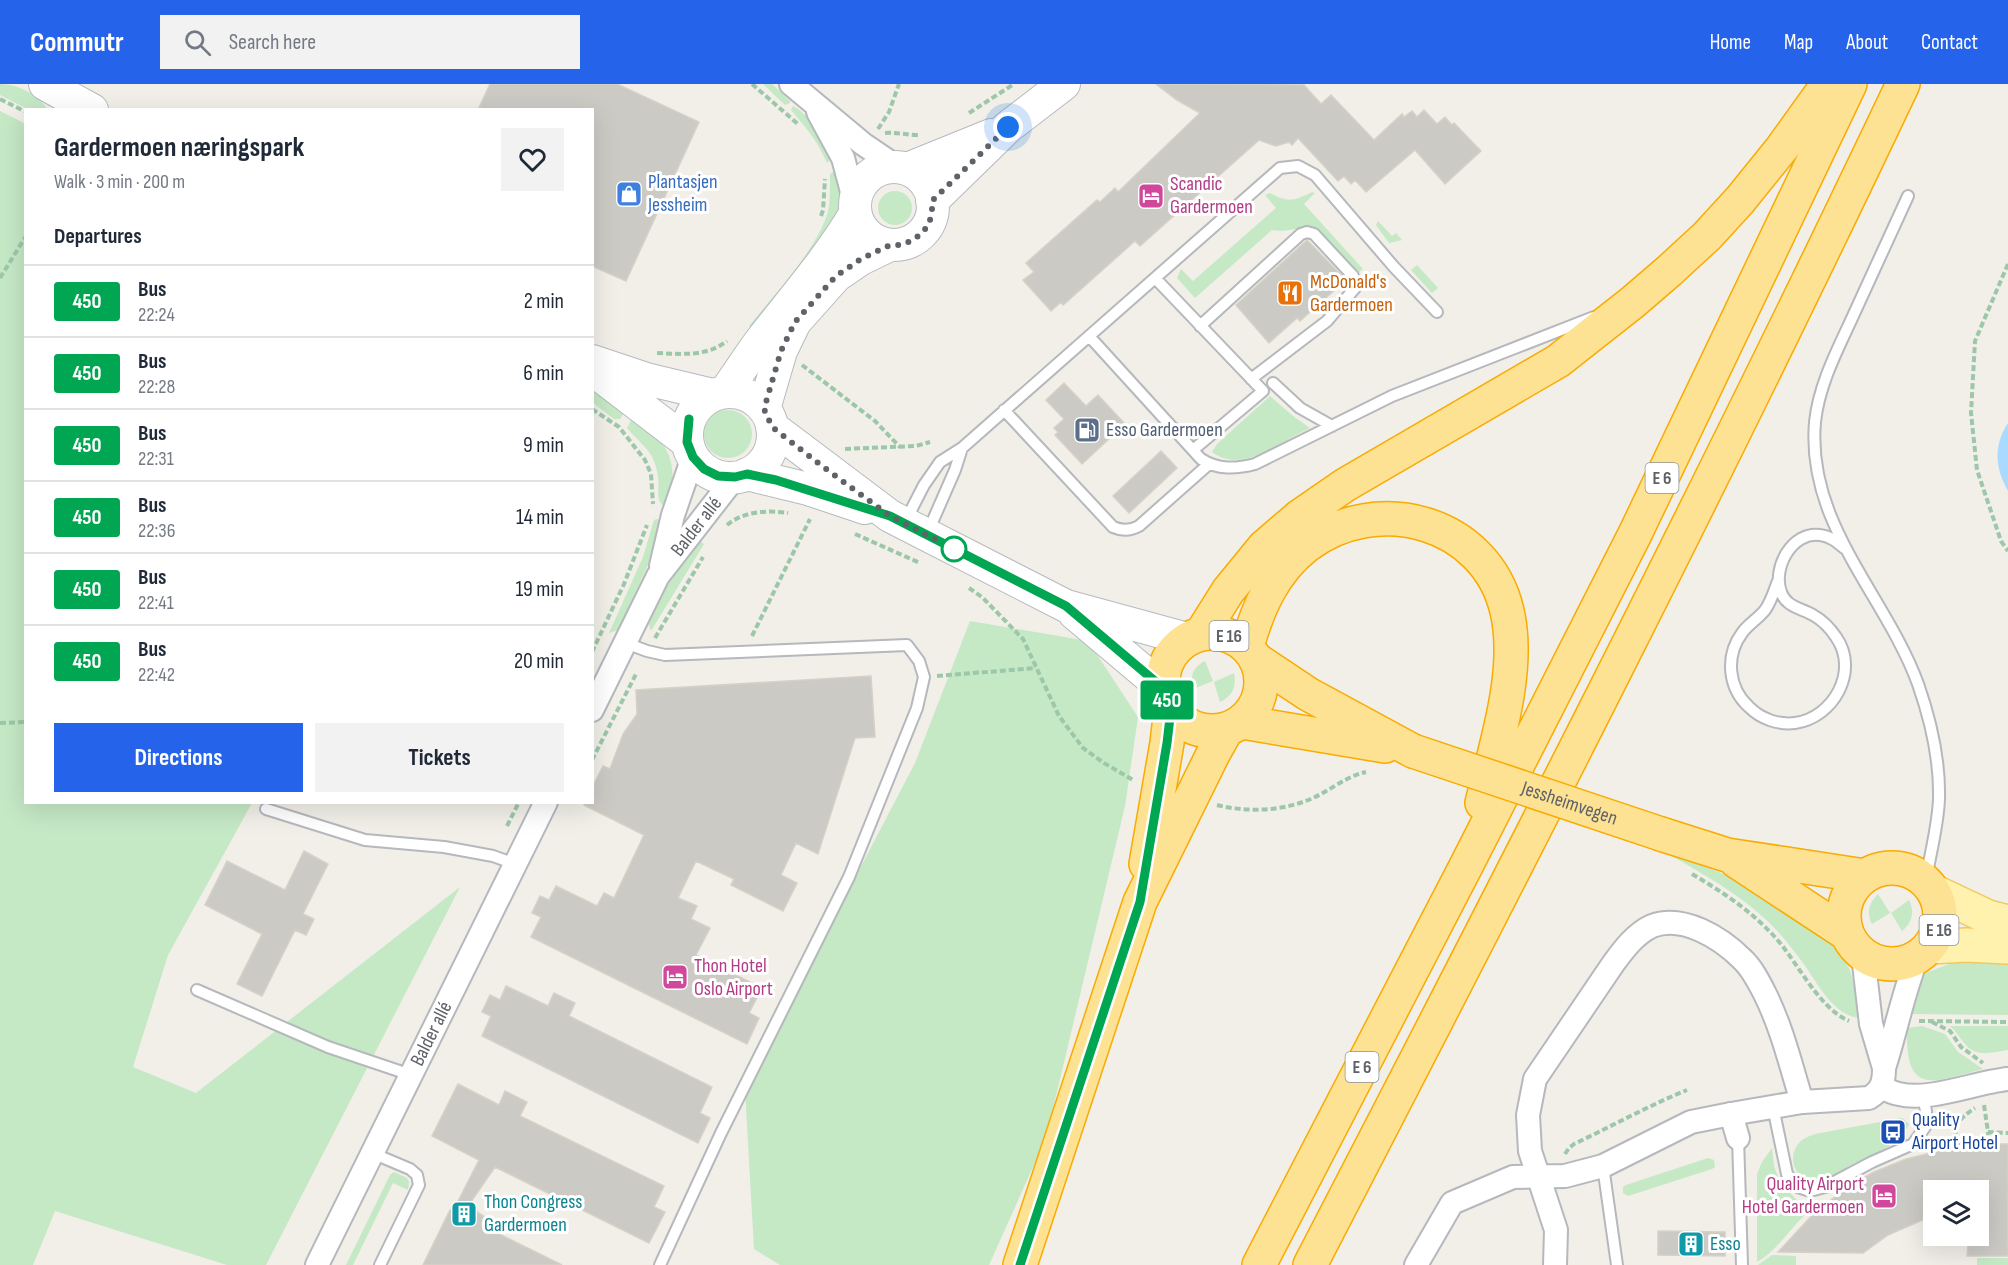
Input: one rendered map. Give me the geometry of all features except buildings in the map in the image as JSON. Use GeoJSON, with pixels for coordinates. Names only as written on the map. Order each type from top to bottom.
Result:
{"type":"FeatureCollection","features":[{"type":"Feature","properties":{"kind":"highway"},"geometry":{"type":"LineString","coordinates":[[1194,636],[1264,547],[1300,516],[1345,485],[1558,361],[1634,302],[1707,236],[1740,200],[1782,148],[1828,84]]}},
{"type":"Feature","properties":{"kind":"highway","name":"E 6"},"geometry":{"type":"LineString","coordinates":[[1259,1265],[1635,534],[1850,84]]}},
{"type":"Feature","properties":{"kind":"highway","name":"E 6"},"geometry":{"type":"LineString","coordinates":[[1310,1265],[1579,744],[1903,84]]}},
{"type":"Feature","properties":{"kind":"highway","name":"E 6"},"geometry":{"type":"LineString","coordinates":[[1252,653],[1259,609],[1278,575],[1306,547],[1338,529],[1381,519],[1401,519],[1429,524],[1446,532],[1477,555],[1492,574],[1507,610],[1512,659],[1508,691],[1492,763],[1465,868]]}},
{"type":"Feature","properties":{"kind":"highway","name":"E 16"},"geometry":{"type":"LineString","coordinates":[[1020,1265],[1140,902],[1213,754],[1235,726],[1252,712],[1259,700],[1262,686],[1261,673],[1252,653],[1234,637],[1217,632],[1194,636],[1176,648],[1163,674],[1167,699],[1167,743],[1140,902]]}},
{"type":"Feature","properties":{"kind":"highway","name":"Jessheimvegen"},"geometry":{"type":"LineString","coordinates":[[1252,653],[1308,694],[1413,751],[1727,855],[1865,876]]}},
{"type":"Feature","properties":{"kind":"highway","name":"E 16"},"geometry":{"type":"LineString","coordinates":[[1167,699],[1182,721],[1196,728],[1211,732],[1235,726]]}},
{"type":"Feature","properties":{"kind":"highway","name":"Jessheimvegen"},"geometry":{"type":"LineString","coordinates":[[1235,726],[1413,751]]}},
{"type":"Feature","properties":{"kind":"highway","name":"Jessheimvegen"},"geometry":{"type":"LineString","coordinates":[[1727,855],[1855,944]]}},
{"type":"Feature","properties":{"kind":"highway","name":"E 16"},"geometry":{"type":"LineString","coordinates":[[1855,944],[1880,963],[1899,964],[1924,952],[1937,934],[1941,920],[1940,905],[1930,886],[1911,871],[1895,867],[1878,869],[1865,876]]}},
{"type":"Feature","properties":{"kind":"highway"},"geometry":{"type":"LineString","coordinates":[[1855,944],[1844,918],[1846,902],[1853,887],[1865,876]]}},
{"type":"Feature","properties":{"kind":"main road"},"geometry":{"type":"LineString","coordinates":[[45,84],[88,108]]}},
{"type":"Feature","properties":{"kind":"main road"},"geometry":{"type":"LineString","coordinates":[[932,201],[1008,127],[1064,84]]}},
{"type":"Feature","properties":{"kind":"main road"},"geometry":{"type":"LineString","coordinates":[[690,450],[689,419],[703,401],[719,393],[836,244],[855,209],[862,184],[869,176],[878,171],[902,168],[1008,127]]}},
{"type":"Feature","properties":{"kind":"main road"},"geometry":{"type":"LineString","coordinates":[[855,209],[860,225],[867,235],[878,242],[902,245],[922,233],[929,224],[932,201],[924,182],[902,168]]}},
{"type":"Feature","properties":{"kind":"main road"},"geometry":{"type":"LineString","coordinates":[[741,476],[765,460],[770,450],[768,418],[781,351],[795,322],[836,276],[861,259],[890,245]]}},
{"type":"Feature","properties":{"kind":"main road"},"geometry":{"type":"LineString","coordinates":[[594,362],[646,379],[719,393],[736,392],[757,401],[768,418],[907,525]]}},
{"type":"Feature","properties":{"kind":"main road"},"geometry":{"type":"LineString","coordinates":[[594,371],[690,450],[704,469],[718,476],[741,476],[808,489],[907,525],[1066,606],[1194,636]]}},
{"type":"Feature","properties":{"kind":"main road"},"geometry":{"type":"LineString","coordinates":[[1066,606],[1167,699]]}},
{"type":"Feature","properties":{"kind":"main road"},"geometry":{"type":"LineString","coordinates":[[1930,886],[1988,918],[2008,922]]}},
{"type":"Feature","properties":{"kind":"main road"},"geometry":{"type":"LineString","coordinates":[[1924,952],[1966,945],[2008,947]]}},
{"type":"Feature","properties":{"kind":"street"},"geometry":{"type":"LineString","coordinates":[[791,84],[863,144],[902,168]]}},
{"type":"Feature","properties":{"kind":"street"},"geometry":{"type":"LineString","coordinates":[[813,103],[843,158],[855,209]]}},
{"type":"Feature","properties":{"kind":"street","name":"Balder allé"},"geometry":{"type":"LineString","coordinates":[[658,576],[690,450]]}},
{"type":"Feature","properties":{"kind":"street","name":"Balder allé"},"geometry":{"type":"LineString","coordinates":[[594,706],[658,576],[695,526],[741,476]]}},
{"type":"Feature","properties":{"kind":"street","name":"Balder allé"},"geometry":{"type":"LineString","coordinates":[[317,1265],[545,804]]}},
{"type":"Feature","properties":{"kind":"street"},"geometry":{"type":"LineString","coordinates":[[1555,1265],[1556,1230],[1530,1151],[1528,1115],[1535,1079],[1626,946],[1641,932],[1654,926],[1681,923],[1700,930],[1723,943],[1743,960],[1765,994],[1780,1029],[1802,1102]]}},
{"type":"Feature","properties":{"kind":"street"},"geometry":{"type":"LineString","coordinates":[[1855,944],[1883,1078],[1901,1095],[1923,1096],[1991,1080],[2008,1079]]}},
{"type":"Feature","properties":{"kind":"street"},"geometry":{"type":"LineString","coordinates":[[1416,1265],[1452,1203],[1513,1177],[1565,1176],[1603,1166],[1691,1122],[1802,1102],[1869,1098],[1877,1093],[1883,1078],[1899,1022],[1905,990],[1924,952]]}},
{"type":"Feature","properties":{"kind":"street"},"geometry":{"type":"LineString","coordinates":[[1731,1114],[1738,1138]]}},
{"type":"Feature","properties":{"kind":"lane"},"geometry":{"type":"LineString","coordinates":[[907,525],[915,500],[940,462],[962,448],[1280,168],[1292,165],[1307,170],[1315,176],[1394,267],[1437,312]]}},
{"type":"Feature","properties":{"kind":"lane"},"geometry":{"type":"LineString","coordinates":[[1908,196],[1831,363],[1817,409],[1815,441],[1819,475],[1844,548],[1901,648],[1917,683],[1930,724],[1937,761],[1939,800],[1930,886]]}},
{"type":"Feature","properties":{"kind":"lane"},"geometry":{"type":"LineString","coordinates":[[1200,326],[1301,234],[1307,232],[1314,234],[1353,276],[1355,288],[1327,321],[1251,379]]}},
{"type":"Feature","properties":{"kind":"lane"},"geometry":{"type":"LineString","coordinates":[[1155,278],[1263,391],[1193,450]]}},
{"type":"Feature","properties":{"kind":"lane"},"geometry":{"type":"LineString","coordinates":[[1089,336],[1193,450],[1209,464],[1231,468],[1255,464],[1418,384],[1634,302]]}},
{"type":"Feature","properties":{"kind":"lane"},"geometry":{"type":"LineString","coordinates":[[1273,383],[1300,408],[1332,426]]}},
{"type":"Feature","properties":{"kind":"lane"},"geometry":{"type":"LineString","coordinates":[[1004,410],[1113,527],[1118,529],[1132,530],[1139,526],[1209,464]]}},
{"type":"Feature","properties":{"kind":"lane"},"geometry":{"type":"LineString","coordinates":[[907,525],[955,470],[962,448]]}},
{"type":"Feature","properties":{"kind":"lane"},"geometry":{"type":"LineString","coordinates":[[1778,581],[1764,611],[1747,627],[1736,643],[1731,659],[1732,678],[1737,693],[1754,712],[1772,721],[1795,723],[1818,715],[1835,699],[1843,682],[1845,670],[1843,652],[1839,641],[1826,624],[1786,601],[1778,581],[1778,572],[1789,550],[1805,536],[1812,534],[1826,536],[1844,548]]}},
{"type":"Feature","properties":{"kind":"lane"},"geometry":{"type":"LineString","coordinates":[[626,643],[665,655],[907,645],[919,661],[924,676],[916,708],[849,877],[726,1124],[660,1265]]}},
{"type":"Feature","properties":{"kind":"lane"},"geometry":{"type":"LineString","coordinates":[[266,809],[365,840],[444,847],[493,856],[514,864]]}},
{"type":"Feature","properties":{"kind":"lane"},"geometry":{"type":"LineString","coordinates":[[198,990],[328,1047],[411,1075]]}},
{"type":"Feature","properties":{"kind":"lane"},"geometry":{"type":"LineString","coordinates":[[1773,1107],[1787,1174],[1798,1187],[1810,1191],[1825,1187],[1872,1162],[1913,1144],[1925,1127],[1926,1111],[1923,1096]]}},
{"type":"Feature","properties":{"kind":"lane"},"geometry":{"type":"LineString","coordinates":[[1738,1138],[1742,1265]]}},
{"type":"Feature","properties":{"kind":"lane"},"geometry":{"type":"LineString","coordinates":[[372,1153],[410,1169],[417,1176],[419,1185],[380,1265]]}},
{"type":"Feature","properties":{"kind":"lane"},"geometry":{"type":"LineString","coordinates":[[1603,1166],[1617,1265]]}},
{"type":"Feature","properties":{"kind":"path"},"geometry":{"type":"LineString","coordinates":[[752,84],[802,128]]}},
{"type":"Feature","properties":{"kind":"path"},"geometry":{"type":"LineString","coordinates":[[899,84],[889,112],[875,134],[898,132],[909,135],[927,134]]}},
{"type":"Feature","properties":{"kind":"path"},"geometry":{"type":"LineString","coordinates":[[967,115],[1014,84]]}},
{"type":"Feature","properties":{"kind":"path"},"geometry":{"type":"LineString","coordinates":[[0,99],[24,111]]}},
{"type":"Feature","properties":{"kind":"path"},"geometry":{"type":"LineString","coordinates":[[819,219],[823,210],[825,176]]}},
{"type":"Feature","properties":{"kind":"path"},"geometry":{"type":"LineString","coordinates":[[0,278],[24,239]]}},
{"type":"Feature","properties":{"kind":"path"},"geometry":{"type":"LineString","coordinates":[[2008,264],[1975,341],[1971,412],[1977,470],[2001,541],[2008,551]]}},
{"type":"Feature","properties":{"kind":"path"},"geometry":{"type":"LineString","coordinates":[[646,350],[691,355],[717,349],[735,336]]}},
{"type":"Feature","properties":{"kind":"path"},"geometry":{"type":"LineString","coordinates":[[800,364],[875,421],[900,447]]}},
{"type":"Feature","properties":{"kind":"path"},"geometry":{"type":"LineString","coordinates":[[594,410],[619,427],[645,460],[651,474],[653,509]]}},
{"type":"Feature","properties":{"kind":"path"},"geometry":{"type":"LineString","coordinates":[[838,450],[916,446],[930,442]]}},
{"type":"Feature","properties":{"kind":"path"},"geometry":{"type":"LineString","coordinates":[[722,530],[729,522],[744,515],[762,512],[796,515]]}},
{"type":"Feature","properties":{"kind":"path"},"geometry":{"type":"LineString","coordinates":[[803,517],[820,522]]}},
{"type":"Feature","properties":{"kind":"path"},"geometry":{"type":"LineString","coordinates":[[594,648],[624,584],[649,519]]}},
{"type":"Feature","properties":{"kind":"path"},"geometry":{"type":"LineString","coordinates":[[745,651],[810,519]]}},
{"type":"Feature","properties":{"kind":"path"},"geometry":{"type":"LineString","coordinates":[[849,532],[925,565]]}},
{"type":"Feature","properties":{"kind":"path"},"geometry":{"type":"LineString","coordinates":[[647,651],[704,555]]}},
{"type":"Feature","properties":{"kind":"path"},"geometry":{"type":"LineString","coordinates":[[966,586],[982,597],[1023,639],[1059,716],[1083,748],[1104,764],[1137,782]]}},
{"type":"Feature","properties":{"kind":"path"},"geometry":{"type":"LineString","coordinates":[[924,676],[1036,668]]}},
{"type":"Feature","properties":{"kind":"path"},"geometry":{"type":"LineString","coordinates":[[0,723],[24,722]]}},
{"type":"Feature","properties":{"kind":"path"},"geometry":{"type":"LineString","coordinates":[[1209,804],[1251,809],[1295,804],[1314,797],[1356,774],[1375,770]]}},
{"type":"Feature","properties":{"kind":"path"},"geometry":{"type":"LineString","coordinates":[[1685,870],[1720,891],[1774,935],[1830,1008],[1854,1023]]}},
{"type":"Feature","properties":{"kind":"path"},"geometry":{"type":"LineString","coordinates":[[1927,1020],[1950,1031],[1961,1047],[1988,1069]]}},
{"type":"Feature","properties":{"kind":"path"},"geometry":{"type":"LineString","coordinates":[[1916,1021],[2008,1022]]}},
{"type":"Feature","properties":{"kind":"path"},"geometry":{"type":"LineString","coordinates":[[1966,1143],[1956,1145],[1954,1131],[1958,1122],[1989,1100]]}},
{"type":"Feature","properties":{"kind":"path"},"geometry":{"type":"LineString","coordinates":[[1978,1142],[1989,1142],[1983,1103]]}},
{"type":"Feature","properties":{"kind":"path"},"geometry":{"type":"LineString","coordinates":[[1988,1132],[2008,1133]]}},
{"type":"Feature","properties":{"kind":"green space"},"geometry":{"type":"Polygon","coordinates":[[[0,84],[13,86],[26,91],[46,108],[25,108],[0,95],[0,84]]]}},
{"type":"Feature","properties":{"kind":"green space"},"geometry":{"type":"Polygon","coordinates":[[[763,84],[772,84],[790,103],[785,105],[763,84]]]}},
{"type":"Feature","properties":{"kind":"green space"},"geometry":{"type":"Polygon","coordinates":[[[793,106],[806,116],[821,136],[832,158],[827,163],[807,129],[791,110],[793,106]]]}},
{"type":"Feature","properties":{"kind":"green space"},"geometry":{"type":"Polygon","coordinates":[[[0,111],[24,123],[24,804],[251,804],[168,955],[133,1067],[196,1093],[460,887],[266,1265],[227,1265],[55,1211],[33,1265],[0,1265],[0,111]]]}},
{"type":"Feature","properties":{"kind":"green space"},"geometry":{"type":"Polygon","coordinates":[[[836,170],[839,208],[836,221],[756,332],[749,326],[807,253],[825,222],[829,207],[830,174],[836,170]]]}},
{"type":"Feature","properties":{"kind":"green space"},"geometry":{"type":"Polygon","coordinates":[[[895,191],[907,196],[912,208],[907,220],[895,225],[883,220],[878,208],[883,196],[895,191]]]}},
{"type":"Feature","properties":{"kind":"green space"},"geometry":{"type":"Polygon","coordinates":[[[1270,193],[1291,200],[1315,193],[1304,204],[1363,269],[1358,273],[1314,227],[1308,227],[1282,231],[1272,230],[1195,298],[1177,278],[1181,269],[1193,281],[1276,208],[1265,195],[1270,193]]]}},
{"type":"Feature","properties":{"kind":"green space"},"geometry":{"type":"Polygon","coordinates":[[[1378,221],[1392,236],[1396,233],[1402,240],[1389,243],[1376,225],[1378,221]]]}},
{"type":"Feature","properties":{"kind":"green space"},"geometry":{"type":"Polygon","coordinates":[[[1417,265],[1438,288],[1432,293],[1411,270],[1417,265]]]}},
{"type":"Feature","properties":{"kind":"green space"},"geometry":{"type":"Polygon","coordinates":[[[594,386],[626,410],[620,419],[614,419],[594,404],[594,386]]]}},
{"type":"Feature","properties":{"kind":"green space"},"geometry":{"type":"Polygon","coordinates":[[[1270,396],[1310,428],[1249,458],[1236,460],[1224,458],[1212,452],[1217,444],[1270,396]]]}},
{"type":"Feature","properties":{"kind":"green space"},"geometry":{"type":"Polygon","coordinates":[[[723,410],[733,410],[748,420],[752,434],[751,443],[742,454],[733,458],[723,458],[708,448],[704,439],[704,429],[714,414],[723,410]]]}},
{"type":"Feature","properties":{"kind":"green space"},"geometry":{"type":"Polygon","coordinates":[[[635,413],[656,435],[672,465],[671,491],[666,507],[659,498],[658,477],[654,461],[627,428],[635,413]]]}},
{"type":"Feature","properties":{"kind":"green space"},"geometry":{"type":"Polygon","coordinates":[[[654,520],[662,521],[648,565],[618,630],[609,633],[643,557],[654,520]]]}},
{"type":"Feature","properties":{"kind":"green space"},"geometry":{"type":"Polygon","coordinates":[[[699,540],[704,544],[651,631],[648,622],[667,586],[699,540]]]}},
{"type":"Feature","properties":{"kind":"green space"},"geometry":{"type":"Polygon","coordinates":[[[970,621],[1088,641],[1138,717],[1125,806],[1046,1138],[989,1265],[780,1265],[754,1249],[745,1089],[915,763],[970,621]]]}},
{"type":"Feature","properties":{"kind":"green space"},"geometry":{"type":"Polygon","coordinates":[[[1205,661],[1213,681],[1193,689],[1193,672],[1205,661]]]}},
{"type":"Feature","properties":{"kind":"green space"},"geometry":{"type":"Polygon","coordinates":[[[1234,673],[1233,690],[1220,702],[1214,682],[1234,673]]]}},
{"type":"Feature","properties":{"kind":"green space"},"geometry":{"type":"Polygon","coordinates":[[[1670,855],[1681,857],[1751,885],[1824,936],[1849,968],[1859,998],[1862,1018],[1843,1012],[1827,998],[1784,939],[1753,908],[1719,884],[1670,855]]]}},
{"type":"Feature","properties":{"kind":"green space"},"geometry":{"type":"Polygon","coordinates":[[[1878,894],[1890,913],[1872,924],[1869,908],[1878,894]]]}},
{"type":"Feature","properties":{"kind":"green space"},"geometry":{"type":"Polygon","coordinates":[[[1909,900],[1912,917],[1902,931],[1891,913],[1909,900]]]}},
{"type":"Feature","properties":{"kind":"green space"},"geometry":{"type":"Polygon","coordinates":[[[2008,957],[2008,1015],[1909,1014],[1923,974],[1957,961],[2008,957]]]}},
{"type":"Feature","properties":{"kind":"green space"},"geometry":{"type":"Polygon","coordinates":[[[1922,1026],[1945,1034],[1958,1052],[1983,1069],[1936,1080],[1916,1075],[1908,1050],[1907,1028],[1922,1026]]]}},
{"type":"Feature","properties":{"kind":"green space"},"geometry":{"type":"Polygon","coordinates":[[[1950,1026],[2008,1026],[2008,1050],[1975,1052],[1950,1026]]]}},
{"type":"Feature","properties":{"kind":"green space"},"geometry":{"type":"Polygon","coordinates":[[[1902,1118],[1909,1124],[1903,1135],[1893,1144],[1827,1180],[1818,1182],[1804,1179],[1795,1169],[1793,1156],[1795,1149],[1807,1137],[1902,1118]]]}},
{"type":"Feature","properties":{"kind":"green space"},"geometry":{"type":"Polygon","coordinates":[[[1772,1148],[1774,1166],[1780,1182],[1808,1212],[1771,1252],[1757,1262],[1757,1174],[1772,1148]]]}},
{"type":"Feature","properties":{"kind":"green space"},"geometry":{"type":"Polygon","coordinates":[[[1708,1158],[1714,1160],[1715,1167],[1712,1169],[1628,1196],[1623,1193],[1623,1187],[1626,1185],[1708,1158]]]}},
{"type":"Feature","properties":{"kind":"green space"},"geometry":{"type":"Polygon","coordinates":[[[394,1172],[407,1178],[408,1190],[393,1183],[353,1265],[346,1265],[390,1175],[394,1172]]]}},
{"type":"Feature","properties":{"kind":"green space"},"geometry":{"type":"Polygon","coordinates":[[[1772,1255],[1796,1256],[1796,1265],[1758,1265],[1772,1255]]]}},
{"type":"Feature","properties":{"kind":"green space"},"geometry":{"type":"Polygon","coordinates":[[[1977,1258],[2008,1258],[2008,1265],[1977,1265],[1977,1258]]]}},
{"type":"Feature","properties":{"kind":"water"},"geometry":{"type":"Polygon","coordinates":[[[2008,423],[2008,491],[2000,474],[1998,449],[2008,423]]]}},
{"type":"Feature","properties":{"kind":"bus line","name":"450"},"geometry":{"type":"LineString","coordinates":[[689,419],[687,442],[693,457],[704,469],[718,476],[735,477],[747,474],[776,480],[890,516],[1066,606],[1163,688],[1171,709],[1140,902],[1020,1265]]}},
{"type":"Feature","properties":{"kind":"place","name":"Plantasjen Jessheim"},"geometry":{"type":"Point","coordinates":[629,194]}},
{"type":"Feature","properties":{"kind":"place","name":"Scandic Gardermoen"},"geometry":{"type":"Point","coordinates":[1151,196]}},
{"type":"Feature","properties":{"kind":"place","name":"McDonald's Gardermoen"},"geometry":{"type":"Point","coordinates":[1290,293]}},
{"type":"Feature","properties":{"kind":"place","name":"Esso Gardermoen"},"geometry":{"type":"Point","coordinates":[1087,430]}},
{"type":"Feature","properties":{"kind":"place","name":"Thon Hotel Oslo Airport"},"geometry":{"type":"Point","coordinates":[675,977]}},
{"type":"Feature","properties":{"kind":"place","name":"Quality Airport Hotel"},"geometry":{"type":"Point","coordinates":[1893,1132]}},
{"type":"Feature","properties":{"kind":"place","name":"Quality Airport Hotel Gardermoen"},"geometry":{"type":"Point","coordinates":[1884,1196]}},
{"type":"Feature","properties":{"kind":"place","name":"Thon Congress Gardermoen"},"geometry":{"type":"Point","coordinates":[464,1214]}},
{"type":"Feature","properties":{"kind":"place","name":"Esso"},"geometry":{"type":"Point","coordinates":[1691,1244]}},
{"type":"Feature","properties":{"kind":"route"},"geometry":{"type":"LineString","coordinates":[[954,549],[890,516],[822,466],[772,427],[764,409],[781,351],[795,322],[836,276],[861,259],[890,245],[902,245],[922,233],[929,224],[932,201],[1008,127]]}}]}
